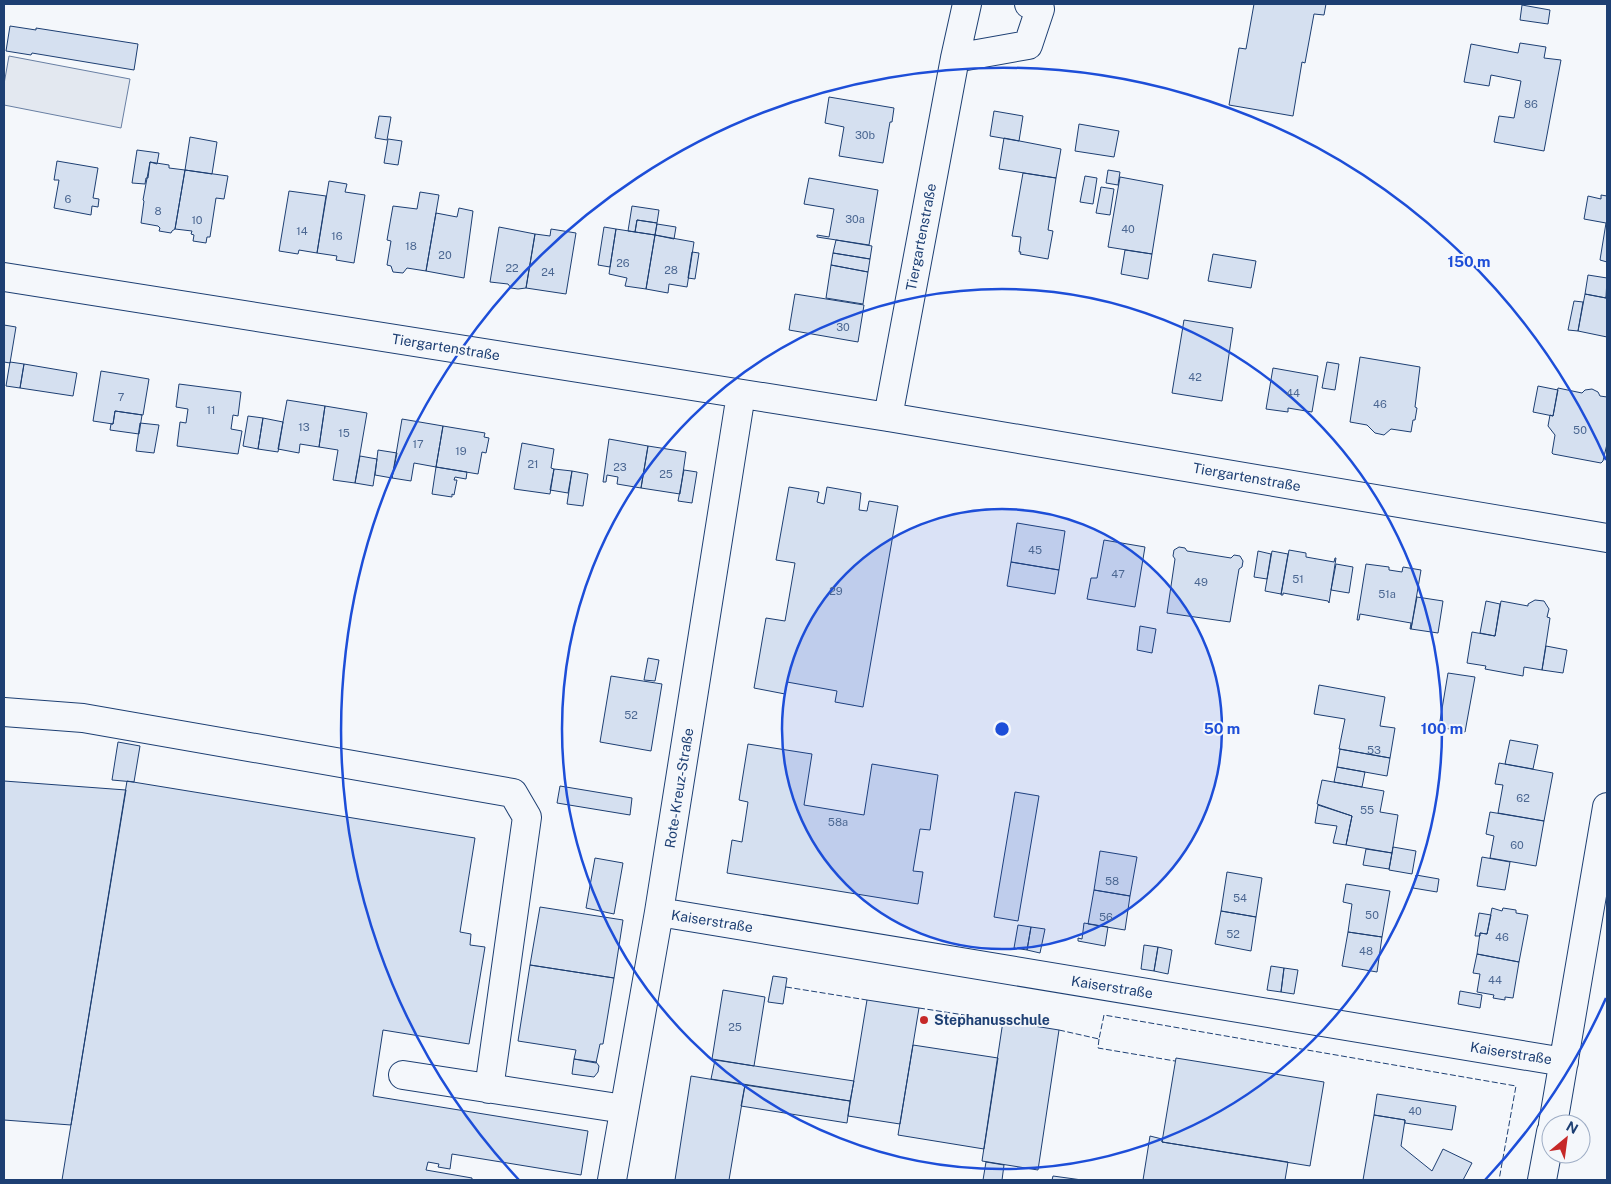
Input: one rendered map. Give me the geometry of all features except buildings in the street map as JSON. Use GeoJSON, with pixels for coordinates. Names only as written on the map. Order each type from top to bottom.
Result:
{"type":"FeatureCollection","features":[{"type":"Feature","properties":{"kind":"street","name":"Tiergartenstraße"},"geometry":{"type":"LineString","coordinates":[[888,417],[955,58],[967,4]]}},
{"type":"Feature","properties":{"kind":"street"},"geometry":{"type":"LineString","coordinates":[[955,58],[1028,45],[1040,9],[1029,4]]}},
{"type":"Feature","properties":{"kind":"street","name":"Tiergartenstraße"},"geometry":{"type":"LineString","coordinates":[[4,277],[888,417],[1607,538]]}},
{"type":"Feature","properties":{"kind":"street","name":"Rote-Kreuz-Straße"},"geometry":{"type":"LineString","coordinates":[[612,1180],[659,912],[741,394]]}},
{"type":"Feature","properties":{"kind":"street"},"geometry":{"type":"LineString","coordinates":[[4,712],[83,718],[513,793],[527,818],[489,1088]]}},
{"type":"Feature","properties":{"kind":"street","name":"Kaiserstraße"},"geometry":{"type":"LineString","coordinates":[[1554,1114],[1607,807]]}},
{"type":"Feature","properties":{"kind":"street","name":"Kaiserstraße"},"geometry":{"type":"LineString","coordinates":[[659,912],[1564,1062]]}},
{"type":"Feature","properties":{"kind":"street"},"geometry":{"type":"LineString","coordinates":[[403,1075],[624,1109]]}},
{"type":"Feature","properties":{"kind":"street"},"geometry":{"type":"LineString","coordinates":[[1542,1180],[1545,1164]]}},
{"type":"Feature","properties":{"kind":"shaded area"},"geometry":{"type":"Polygon","coordinates":[[[9,56],[130,79],[121,128],[4,105],[4,84],[9,56]]]}},
{"type":"Feature","properties":{"kind":"fence"},"geometry":{"type":"LineString","coordinates":[[786,987],[867,1000]]}},
{"type":"Feature","properties":{"kind":"fence"},"geometry":{"type":"LineString","coordinates":[[919,1008],[1003,1021]]}},
{"type":"Feature","properties":{"kind":"fence"},"geometry":{"type":"LineString","coordinates":[[1059,1030],[1099,1039],[1104,1015],[1516,1086],[1499,1180]]}},
{"type":"Feature","properties":{"kind":"fence"},"geometry":{"type":"LineString","coordinates":[[1099,1039],[1098,1048],[1175,1061]]}},
{"type":"Feature","properties":{"kind":"place","name":"Stephanusschule"},"geometry":{"type":"Point","coordinates":[924,1020]}}]}
